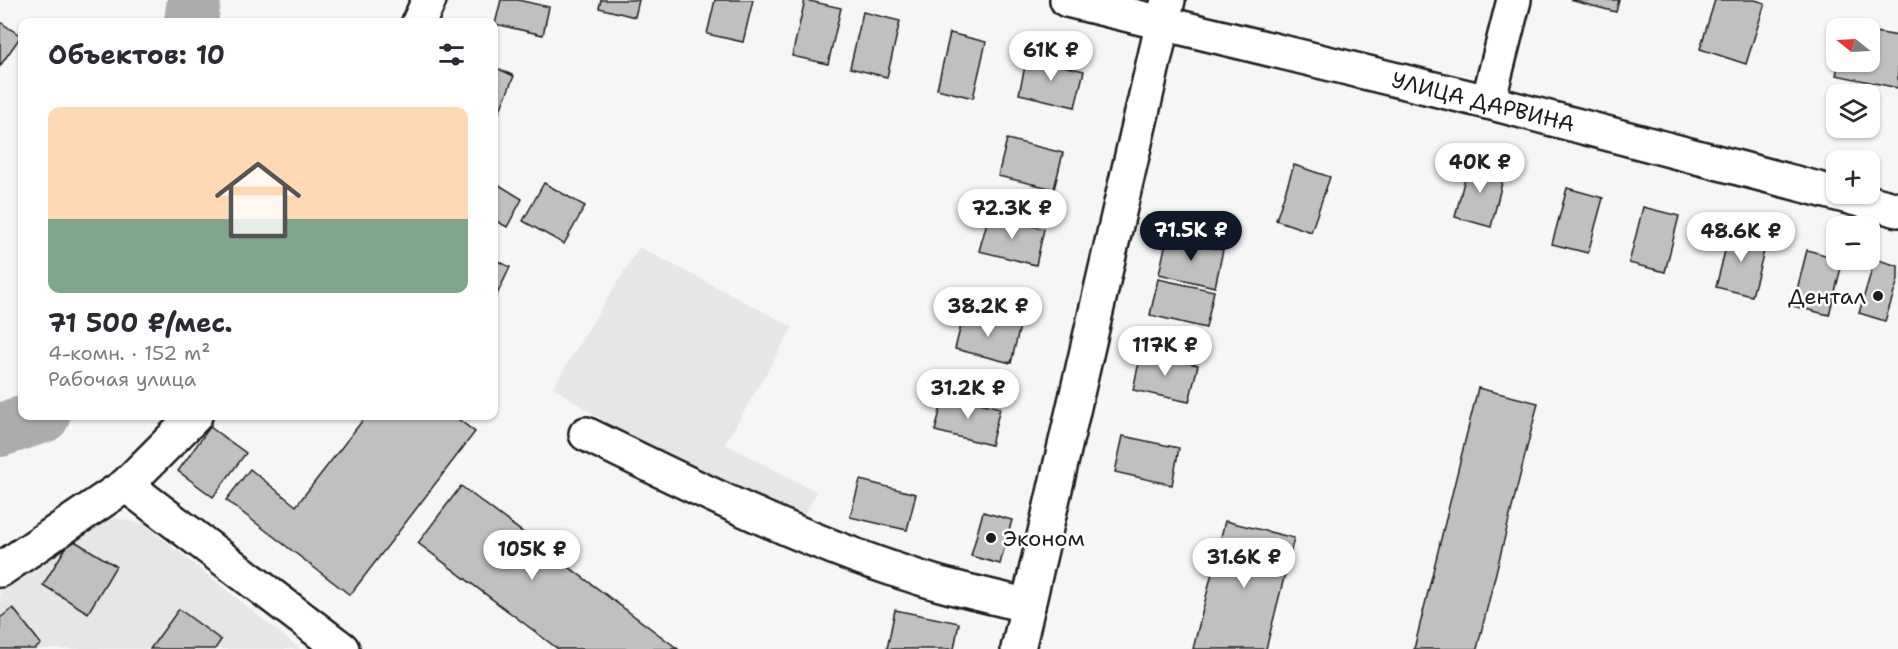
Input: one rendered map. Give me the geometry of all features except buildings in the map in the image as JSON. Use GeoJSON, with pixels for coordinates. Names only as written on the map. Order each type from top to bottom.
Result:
{"type":"FeatureCollection","features":[{"type":"Feature","properties":{"kind":"street"},"geometry":{"type":"LineString","coordinates":[[421,18],[429,0]]}},
{"type":"Feature","properties":{"kind":"street","name":"УЛИЦА ДАРВИНА"},"geometry":{"type":"LineString","coordinates":[[1067,0],[1165,11],[1488,102],[1898,210]]}},
{"type":"Feature","properties":{"kind":"street"},"geometry":{"type":"LineString","coordinates":[[1488,102],[1514,0]]}},
{"type":"Feature","properties":{"kind":"street"},"geometry":{"type":"LineString","coordinates":[[1018,649],[1165,11]]}},
{"type":"Feature","properties":{"kind":"street"},"geometry":{"type":"LineString","coordinates":[[0,570],[126,485],[191,420]]}},
{"type":"Feature","properties":{"kind":"street"},"geometry":{"type":"LineString","coordinates":[[586,434],[703,491],[825,543],[939,583],[1028,606]]}},
{"type":"Feature","properties":{"kind":"street"},"geometry":{"type":"LineString","coordinates":[[126,485],[342,649]]}},
{"type":"Feature","properties":{"kind":"shaded area"},"geometry":{"type":"Polygon","coordinates":[[[639,247],[793,327],[725,444],[817,492],[802,520],[641,447],[553,387],[639,247]]]}},
{"type":"Feature","properties":{"kind":"shaded area"},"geometry":{"type":"Polygon","coordinates":[[[100,515],[144,524],[300,649],[0,649],[0,583],[100,515]]]}},
{"type":"Feature","properties":{"kind":"waterway"},"geometry":{"type":"LineString","coordinates":[[192,18],[194,0]]}},
{"type":"Feature","properties":{"kind":"waterway"},"geometry":{"type":"LineString","coordinates":[[0,430],[31,420]]}},
{"type":"Feature","properties":{"kind":"place","name":"Дентал"},"geometry":{"type":"Point","coordinates":[1878,296]}},
{"type":"Feature","properties":{"kind":"place","name":"Эконом"},"geometry":{"type":"Point","coordinates":[991,538]}}]}
